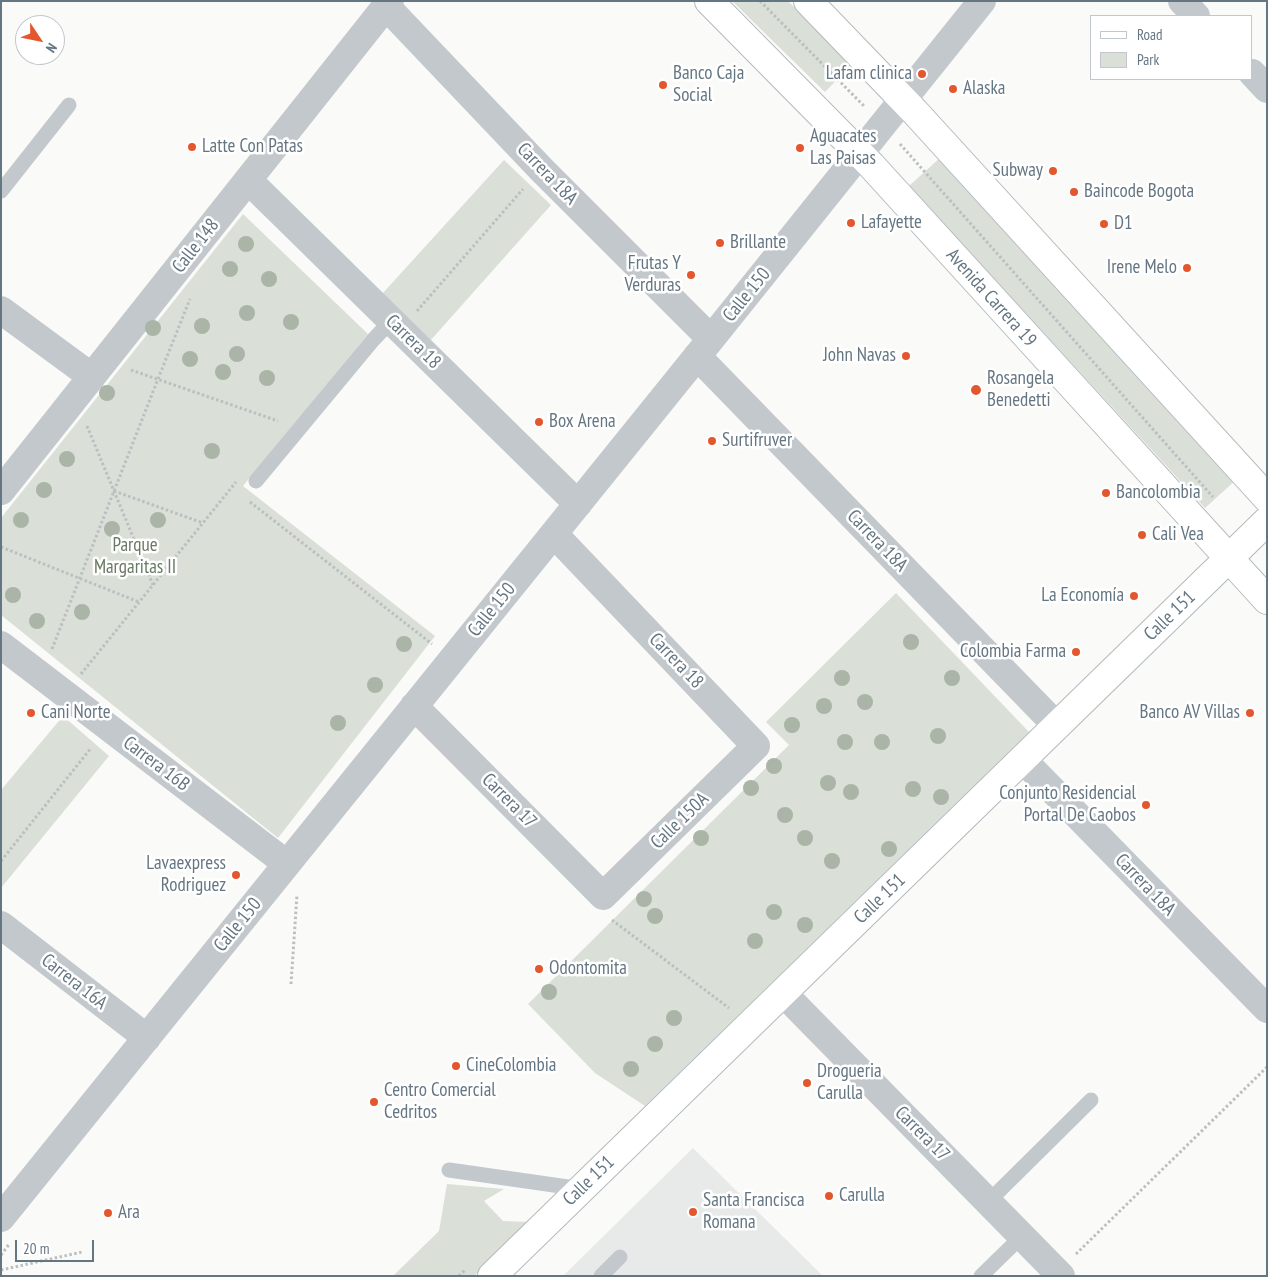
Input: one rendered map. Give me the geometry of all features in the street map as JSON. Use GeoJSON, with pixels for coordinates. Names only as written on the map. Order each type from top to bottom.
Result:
{"type":"FeatureCollection","features":[{"type":"Feature","properties":{"kind":"main road","name":"Avenida Carrera 19"},"geometry":{"type":"LineString","coordinates":[[708,1],[860,153],[1267,600]]}},
{"type":"Feature","properties":{"kind":"main road"},"geometry":{"type":"LineString","coordinates":[[808,1],[903,99],[1267,498]]}},
{"type":"Feature","properties":{"kind":"main road","name":"Calle 151"},"geometry":{"type":"LineString","coordinates":[[492,1276],[1267,521]]}},
{"type":"Feature","properties":{"kind":"street","name":"Calle 150"},"geometry":{"type":"LineString","coordinates":[[1,1218],[982,1]]}},
{"type":"Feature","properties":{"kind":"street"},"geometry":{"type":"LineString","coordinates":[[1182,1],[1195,15]]}},
{"type":"Feature","properties":{"kind":"street","name":"Carrera 18A"},"geometry":{"type":"LineString","coordinates":[[388,4],[704,348],[1057,726]]}},
{"type":"Feature","properties":{"kind":"street","name":"Calle 148"},"geometry":{"type":"LineString","coordinates":[[1,491],[388,4]]}},
{"type":"Feature","properties":{"kind":"street"},"geometry":{"type":"LineString","coordinates":[[1253,74],[1267,89]]}},
{"type":"Feature","properties":{"kind":"street","name":"Carrera 18"},"geometry":{"type":"LineString","coordinates":[[248,180],[578,504]]}},
{"type":"Feature","properties":{"kind":"street"},"geometry":{"type":"LineString","coordinates":[[1,310],[91,378]]}},
{"type":"Feature","properties":{"kind":"street","name":"Carrera 18"},"geometry":{"type":"LineString","coordinates":[[554,534],[756,746]]}},
{"type":"Feature","properties":{"kind":"street","name":"Carrera 16B"},"geometry":{"type":"LineString","coordinates":[[1,645],[287,864]]}},
{"type":"Feature","properties":{"kind":"street","name":"Carrera 17"},"geometry":{"type":"LineString","coordinates":[[414,706],[603,896]]}},
{"type":"Feature","properties":{"kind":"street","name":"Calle 150A"},"geometry":{"type":"LineString","coordinates":[[603,896],[756,746]]}},
{"type":"Feature","properties":{"kind":"street","name":"Carrera 18A"},"geometry":{"type":"LineString","coordinates":[[1022,760],[1267,1010]]}},
{"type":"Feature","properties":{"kind":"street","name":"Carrera 16A"},"geometry":{"type":"LineString","coordinates":[[1,925],[146,1038]]}},
{"type":"Feature","properties":{"kind":"street","name":"Carrera 17"},"geometry":{"type":"LineString","coordinates":[[783,993],[989,1201],[1057,1275]]}},
{"type":"Feature","properties":{"kind":"lane"},"geometry":{"type":"LineString","coordinates":[[1,191],[69,105]]}},
{"type":"Feature","properties":{"kind":"lane"},"geometry":{"type":"LineString","coordinates":[[256,481],[373,340],[396,326]]}},
{"type":"Feature","properties":{"kind":"lane"},"geometry":{"type":"LineString","coordinates":[[989,1201],[1091,1100]]}},
{"type":"Feature","properties":{"kind":"lane"},"geometry":{"type":"LineString","coordinates":[[449,1170],[582,1189]]}},
{"type":"Feature","properties":{"kind":"lane"},"geometry":{"type":"LineString","coordinates":[[981,1276],[1022,1236]]}},
{"type":"Feature","properties":{"kind":"lane"},"geometry":{"type":"LineString","coordinates":[[602,1276],[620,1257]]}},
{"type":"Feature","properties":{"kind":"path"},"geometry":{"type":"LineString","coordinates":[[760,1],[865,108]]}},
{"type":"Feature","properties":{"kind":"path"},"geometry":{"type":"LineString","coordinates":[[894,137],[1215,500]]}},
{"type":"Feature","properties":{"kind":"path"},"geometry":{"type":"LineString","coordinates":[[396,326],[541,169]]}},
{"type":"Feature","properties":{"kind":"path"},"geometry":{"type":"LineString","coordinates":[[41,676],[192,296]]}},
{"type":"Feature","properties":{"kind":"path"},"geometry":{"type":"LineString","coordinates":[[153,585],[114,491],[91,378],[158,379],[284,423]]}},
{"type":"Feature","properties":{"kind":"path"},"geometry":{"type":"LineString","coordinates":[[65,694],[237,481]]}},
{"type":"Feature","properties":{"kind":"path"},"geometry":{"type":"LineString","coordinates":[[114,491],[203,523]]}},
{"type":"Feature","properties":{"kind":"path"},"geometry":{"type":"LineString","coordinates":[[247,500],[452,659]]}},
{"type":"Feature","properties":{"kind":"path"},"geometry":{"type":"LineString","coordinates":[[1,547],[139,602]]}},
{"type":"Feature","properties":{"kind":"path"},"geometry":{"type":"LineString","coordinates":[[1,862],[108,727]]}},
{"type":"Feature","properties":{"kind":"path"},"geometry":{"type":"LineString","coordinates":[[287,864],[294,882],[298,885],[291,984]]}},
{"type":"Feature","properties":{"kind":"path"},"geometry":{"type":"LineString","coordinates":[[603,896],[612,921],[733,1010]]}},
{"type":"Feature","properties":{"kind":"path"},"geometry":{"type":"LineString","coordinates":[[1057,1275],[1267,1067]]}},
{"type":"Feature","properties":{"kind":"path"},"geometry":{"type":"LineString","coordinates":[[1,1270],[82,1252]]}},
{"type":"Feature","properties":{"kind":"shaded area","name":"Santa Francisca Romana"},"geometry":{"type":"Polygon","coordinates":[[[693,1148],[823,1276],[563,1276],[693,1148]]]}},
{"type":"Feature","properties":{"kind":"green space"},"geometry":{"type":"Polygon","coordinates":[[[732,1],[788,1],[853,63],[825,92],[732,1]]]}},
{"type":"Feature","properties":{"kind":"green space"},"geometry":{"type":"Polygon","coordinates":[[[941,157],[1237,479],[1205,508],[909,186],[941,157]]]}},
{"type":"Feature","properties":{"kind":"green space"},"geometry":{"type":"Polygon","coordinates":[[[504,160],[551,205],[430,341],[382,294],[504,160]]]}},
{"type":"Feature","properties":{"kind":"green space","name":"Parque Margaritas II"},"geometry":{"type":"Polygon","coordinates":[[[243,214],[368,334],[243,486],[435,636],[278,838],[1,615],[1,518],[243,214]]]}},
{"type":"Feature","properties":{"kind":"green space"},"geometry":{"type":"Polygon","coordinates":[[[896,593],[1029,732],[645,1106],[595,1073],[528,1004],[789,745],[766,722],[896,593]]]}},
{"type":"Feature","properties":{"kind":"green space"},"geometry":{"type":"Polygon","coordinates":[[[63,716],[109,756],[1,888],[1,790],[63,716]]]}},
{"type":"Feature","properties":{"kind":"green space"},"geometry":{"type":"Polygon","coordinates":[[[447,1184],[504,1189],[484,1201],[503,1221],[530,1222],[474,1276],[393,1276],[439,1231],[447,1184]]]}},
{"type":"Feature","properties":{"kind":"place","name":"Lafam clinica"},"geometry":{"type":"Point","coordinates":[922,74]}},
{"type":"Feature","properties":{"kind":"place","name":"Banco Caja Social"},"geometry":{"type":"Point","coordinates":[663,85]}},
{"type":"Feature","properties":{"kind":"place","name":"Alaska"},"geometry":{"type":"Point","coordinates":[953,89]}},
{"type":"Feature","properties":{"kind":"place","name":"Latte Con Patas"},"geometry":{"type":"Point","coordinates":[192,147]}},
{"type":"Feature","properties":{"kind":"place","name":"Aguacates Las Paisas"},"geometry":{"type":"Point","coordinates":[800,148]}},
{"type":"Feature","properties":{"kind":"place","name":"Subway"},"geometry":{"type":"Point","coordinates":[1053,171]}},
{"type":"Feature","properties":{"kind":"place","name":"Baincode Bogota"},"geometry":{"type":"Point","coordinates":[1074,192]}},
{"type":"Feature","properties":{"kind":"place","name":"Lafayette"},"geometry":{"type":"Point","coordinates":[851,223]}},
{"type":"Feature","properties":{"kind":"place","name":"D1"},"geometry":{"type":"Point","coordinates":[1104,224]}},
{"type":"Feature","properties":{"kind":"place","name":"Brillante"},"geometry":{"type":"Point","coordinates":[720,243]}},
{"type":"Feature","properties":{"kind":"place","name":"Irene Melo"},"geometry":{"type":"Point","coordinates":[1187,268]}},
{"type":"Feature","properties":{"kind":"place","name":"Frutas Y Verduras"},"geometry":{"type":"Point","coordinates":[691,275]}},
{"type":"Feature","properties":{"kind":"place","name":"John Navas"},"geometry":{"type":"Point","coordinates":[906,356]}},
{"type":"Feature","properties":{"kind":"place","name":"Rosangela Benedetti"},"geometry":{"type":"Point","coordinates":[976,390]}},
{"type":"Feature","properties":{"kind":"place","name":"Box Arena"},"geometry":{"type":"Point","coordinates":[539,422]}},
{"type":"Feature","properties":{"kind":"place","name":"Surtifruver"},"geometry":{"type":"Point","coordinates":[712,441]}},
{"type":"Feature","properties":{"kind":"place","name":"Bancolombia"},"geometry":{"type":"Point","coordinates":[1106,493]}},
{"type":"Feature","properties":{"kind":"place","name":"Cali Vea"},"geometry":{"type":"Point","coordinates":[1142,535]}},
{"type":"Feature","properties":{"kind":"place","name":"La Economía"},"geometry":{"type":"Point","coordinates":[1134,596]}},
{"type":"Feature","properties":{"kind":"place","name":"Colombia Farma"},"geometry":{"type":"Point","coordinates":[1076,652]}},
{"type":"Feature","properties":{"kind":"place","name":"Cani Norte"},"geometry":{"type":"Point","coordinates":[31,713]}},
{"type":"Feature","properties":{"kind":"place","name":"Banco AV Villas"},"geometry":{"type":"Point","coordinates":[1250,713]}},
{"type":"Feature","properties":{"kind":"place","name":"Conjunto Residencial Portal De Caobos"},"geometry":{"type":"Point","coordinates":[1146,805]}},
{"type":"Feature","properties":{"kind":"place","name":"Lavaexpress Rodriguez"},"geometry":{"type":"Point","coordinates":[236,875]}},
{"type":"Feature","properties":{"kind":"place","name":"Odontomita"},"geometry":{"type":"Point","coordinates":[539,969]}},
{"type":"Feature","properties":{"kind":"place","name":"CineColombia"},"geometry":{"type":"Point","coordinates":[456,1066]}},
{"type":"Feature","properties":{"kind":"place","name":"Drogueria Carulla"},"geometry":{"type":"Point","coordinates":[807,1083]}},
{"type":"Feature","properties":{"kind":"place","name":"Centro Comercial Cedritos"},"geometry":{"type":"Point","coordinates":[374,1102]}},
{"type":"Feature","properties":{"kind":"place","name":"Carulla"},"geometry":{"type":"Point","coordinates":[829,1196]}},
{"type":"Feature","properties":{"kind":"place","name":"Santa Francisca Romana"},"geometry":{"type":"Point","coordinates":[693,1212]}},
{"type":"Feature","properties":{"kind":"place","name":"Ara"},"geometry":{"type":"Point","coordinates":[108,1213]}}]}
